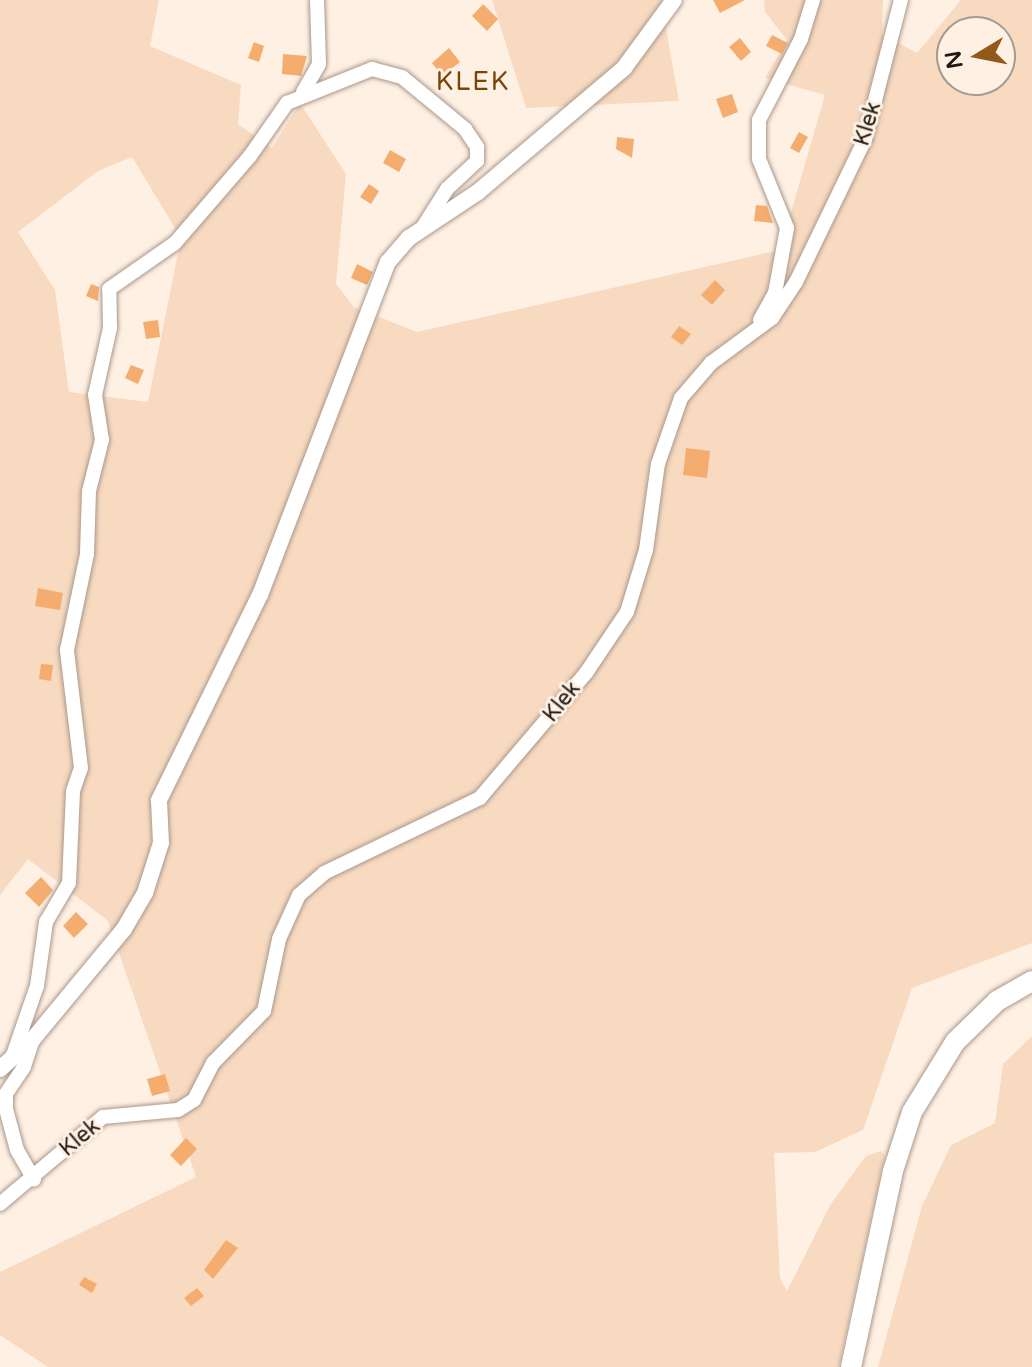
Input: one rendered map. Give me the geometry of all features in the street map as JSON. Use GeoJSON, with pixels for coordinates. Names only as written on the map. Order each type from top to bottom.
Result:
{"type":"FeatureCollection","features":[{"type":"Feature","properties":{"kind":"main road"},"geometry":{"type":"LineString","coordinates":[[851,1367],[893,1171],[912,1112],[955,1042],[997,1001],[1032,981]]}},
{"type":"Feature","properties":{"kind":"street"},"geometry":{"type":"LineString","coordinates":[[298,98],[319,64],[317,0]]}},
{"type":"Feature","properties":{"kind":"street"},"geometry":{"type":"LineString","coordinates":[[6,1064],[33,1039],[124,929],[145,893],[161,843],[162,792],[260,595],[382,275],[397,251],[423,227],[478,192],[624,68],[674,0]]}},
{"type":"Feature","properties":{"kind":"street"},"geometry":{"type":"LineString","coordinates":[[747,337],[769,306],[787,248],[785,217],[759,159],[759,120],[801,39],[813,0]]}},
{"type":"Feature","properties":{"kind":"street","name":"Klek"},"geometry":{"type":"LineString","coordinates":[[0,1204],[34,1179],[103,1117],[178,1110],[194,1100],[213,1063],[246,1035],[264,1011],[279,939],[299,895],[332,869],[466,808],[514,763],[627,612],[646,550],[658,464],[681,398],[711,363],[747,337],[784,302],[856,161],[901,0]]}},
{"type":"Feature","properties":{"kind":"street"},"geometry":{"type":"LineString","coordinates":[[6,1064],[37,986],[46,922],[69,883],[73,791],[81,768],[67,650],[87,554],[89,491],[102,440],[95,395],[110,328],[109,289],[122,275],[175,243],[250,156],[287,103],[384,69],[402,77],[465,129],[477,147],[477,161],[447,189],[423,227]]}},
{"type":"Feature","properties":{"kind":"street"},"geometry":{"type":"LineString","coordinates":[[33,1039],[24,1067],[6,1094],[6,1109],[17,1150],[34,1179]]}},
{"type":"Feature","properties":{"kind":"shaded area"},"geometry":{"type":"Polygon","coordinates":[[[0,0],[159,0],[150,46],[241,85],[238,124],[272,148],[300,103],[346,174],[336,284],[354,307],[417,332],[780,250],[825,95],[765,78],[787,40],[765,12],[764,0],[883,0],[882,34],[917,53],[936,30],[936,96],[1016,96],[1016,16],[948,16],[961,0],[1032,0],[1032,943],[912,988],[863,1130],[815,1152],[774,1153],[780,1278],[787,1291],[830,1205],[866,1156],[881,1151],[885,1155],[839,1367],[48,1367],[0,1335],[0,1272],[196,1177],[108,921],[28,859],[0,895],[0,0]],[[132,157],[98,171],[18,232],[55,290],[69,392],[148,402],[181,238],[132,157]]]}},
{"type":"Feature","properties":{"kind":"shaded area"},"geometry":{"type":"Polygon","coordinates":[[[492,0],[661,0],[679,101],[526,108],[492,0]]]}},
{"type":"Feature","properties":{"kind":"shaded area"},"geometry":{"type":"Polygon","coordinates":[[[1032,1036],[1032,1367],[878,1367],[922,1206],[951,1145],[995,1123],[1003,1064],[1032,1036]]]}},
{"type":"Feature","properties":{"kind":"building"},"geometry":{"type":"Polygon","coordinates":[[[713,0],[745,0],[720,13],[713,0]]]}},
{"type":"Feature","properties":{"kind":"building"},"geometry":{"type":"Polygon","coordinates":[[[483,4],[498,19],[487,31],[472,16],[483,4]]]}},
{"type":"Feature","properties":{"kind":"building"},"geometry":{"type":"Polygon","coordinates":[[[772,35],[788,43],[782,54],[766,46],[772,35]]]}},
{"type":"Feature","properties":{"kind":"building"},"geometry":{"type":"Polygon","coordinates":[[[740,38],[751,52],[741,61],[729,47],[740,38]]]}},
{"type":"Feature","properties":{"kind":"building"},"geometry":{"type":"Polygon","coordinates":[[[254,42],[264,46],[259,62],[248,58],[254,42]]]}},
{"type":"Feature","properties":{"kind":"building"},"geometry":{"type":"Polygon","coordinates":[[[449,48],[460,62],[442,76],[432,63],[449,48]]]}},
{"type":"Feature","properties":{"kind":"building"},"geometry":{"type":"Polygon","coordinates":[[[283,54],[307,56],[301,76],[282,74],[283,54]]]}},
{"type":"Feature","properties":{"kind":"building"},"geometry":{"type":"Polygon","coordinates":[[[732,94],[738,112],[723,118],[716,99],[732,94]]]}},
{"type":"Feature","properties":{"kind":"building"},"geometry":{"type":"Polygon","coordinates":[[[799,132],[808,137],[799,153],[790,148],[799,132]]]}},
{"type":"Feature","properties":{"kind":"building"},"geometry":{"type":"Polygon","coordinates":[[[617,137],[634,139],[632,158],[616,149],[617,137]]]}},
{"type":"Feature","properties":{"kind":"building"},"geometry":{"type":"Polygon","coordinates":[[[390,150],[406,159],[399,172],[383,163],[390,150]]]}},
{"type":"Feature","properties":{"kind":"building"},"geometry":{"type":"Polygon","coordinates":[[[369,184],[379,191],[371,204],[360,197],[369,184]]]}},
{"type":"Feature","properties":{"kind":"building"},"geometry":{"type":"Polygon","coordinates":[[[756,205],[767,206],[773,223],[754,221],[756,205]]]}},
{"type":"Feature","properties":{"kind":"building"},"geometry":{"type":"Polygon","coordinates":[[[357,264],[373,272],[367,285],[351,278],[357,264]]]}},
{"type":"Feature","properties":{"kind":"building"},"geometry":{"type":"Polygon","coordinates":[[[715,280],[725,290],[712,305],[701,295],[715,280]]]}},
{"type":"Feature","properties":{"kind":"building"},"geometry":{"type":"Polygon","coordinates":[[[91,284],[99,287],[98,301],[86,296],[91,284]]]}},
{"type":"Feature","properties":{"kind":"building"},"geometry":{"type":"Polygon","coordinates":[[[158,320],[160,337],[146,339],[143,322],[158,320]]]}},
{"type":"Feature","properties":{"kind":"building"},"geometry":{"type":"Polygon","coordinates":[[[679,326],[691,334],[682,345],[671,337],[679,326]]]}},
{"type":"Feature","properties":{"kind":"building"},"geometry":{"type":"Polygon","coordinates":[[[131,365],[144,370],[138,384],[125,378],[131,365]]]}},
{"type":"Feature","properties":{"kind":"building"},"geometry":{"type":"Polygon","coordinates":[[[686,448],[710,451],[707,478],[683,475],[686,448]]]}},
{"type":"Feature","properties":{"kind":"building"},"geometry":{"type":"Polygon","coordinates":[[[38,588],[63,593],[60,610],[35,606],[38,588]]]}},
{"type":"Feature","properties":{"kind":"building"},"geometry":{"type":"Polygon","coordinates":[[[41,664],[53,665],[51,681],[39,679],[41,664]]]}},
{"type":"Feature","properties":{"kind":"building"},"geometry":{"type":"Polygon","coordinates":[[[41,877],[53,890],[39,907],[25,893],[41,877]]]}},
{"type":"Feature","properties":{"kind":"building"},"geometry":{"type":"Polygon","coordinates":[[[76,912],[88,924],[74,938],[63,926],[76,912]]]}},
{"type":"Feature","properties":{"kind":"building"},"geometry":{"type":"Polygon","coordinates":[[[165,1074],[170,1091],[152,1096],[147,1079],[165,1074]]]}},
{"type":"Feature","properties":{"kind":"building"},"geometry":{"type":"Polygon","coordinates":[[[186,1138],[197,1149],[181,1166],[170,1155],[186,1138]]]}},
{"type":"Feature","properties":{"kind":"building"},"geometry":{"type":"Polygon","coordinates":[[[226,1240],[238,1248],[213,1279],[204,1270],[226,1240]]]}},
{"type":"Feature","properties":{"kind":"building"},"geometry":{"type":"Polygon","coordinates":[[[84,1277],[97,1284],[92,1293],[79,1285],[84,1277]]]}},
{"type":"Feature","properties":{"kind":"building"},"geometry":{"type":"Polygon","coordinates":[[[197,1288],[204,1296],[191,1306],[184,1298],[197,1288]]]}},
{"type":"Feature","properties":{"kind":"district","name":"KLEK"},"geometry":{"type":"Point","coordinates":[473,82]}}]}
